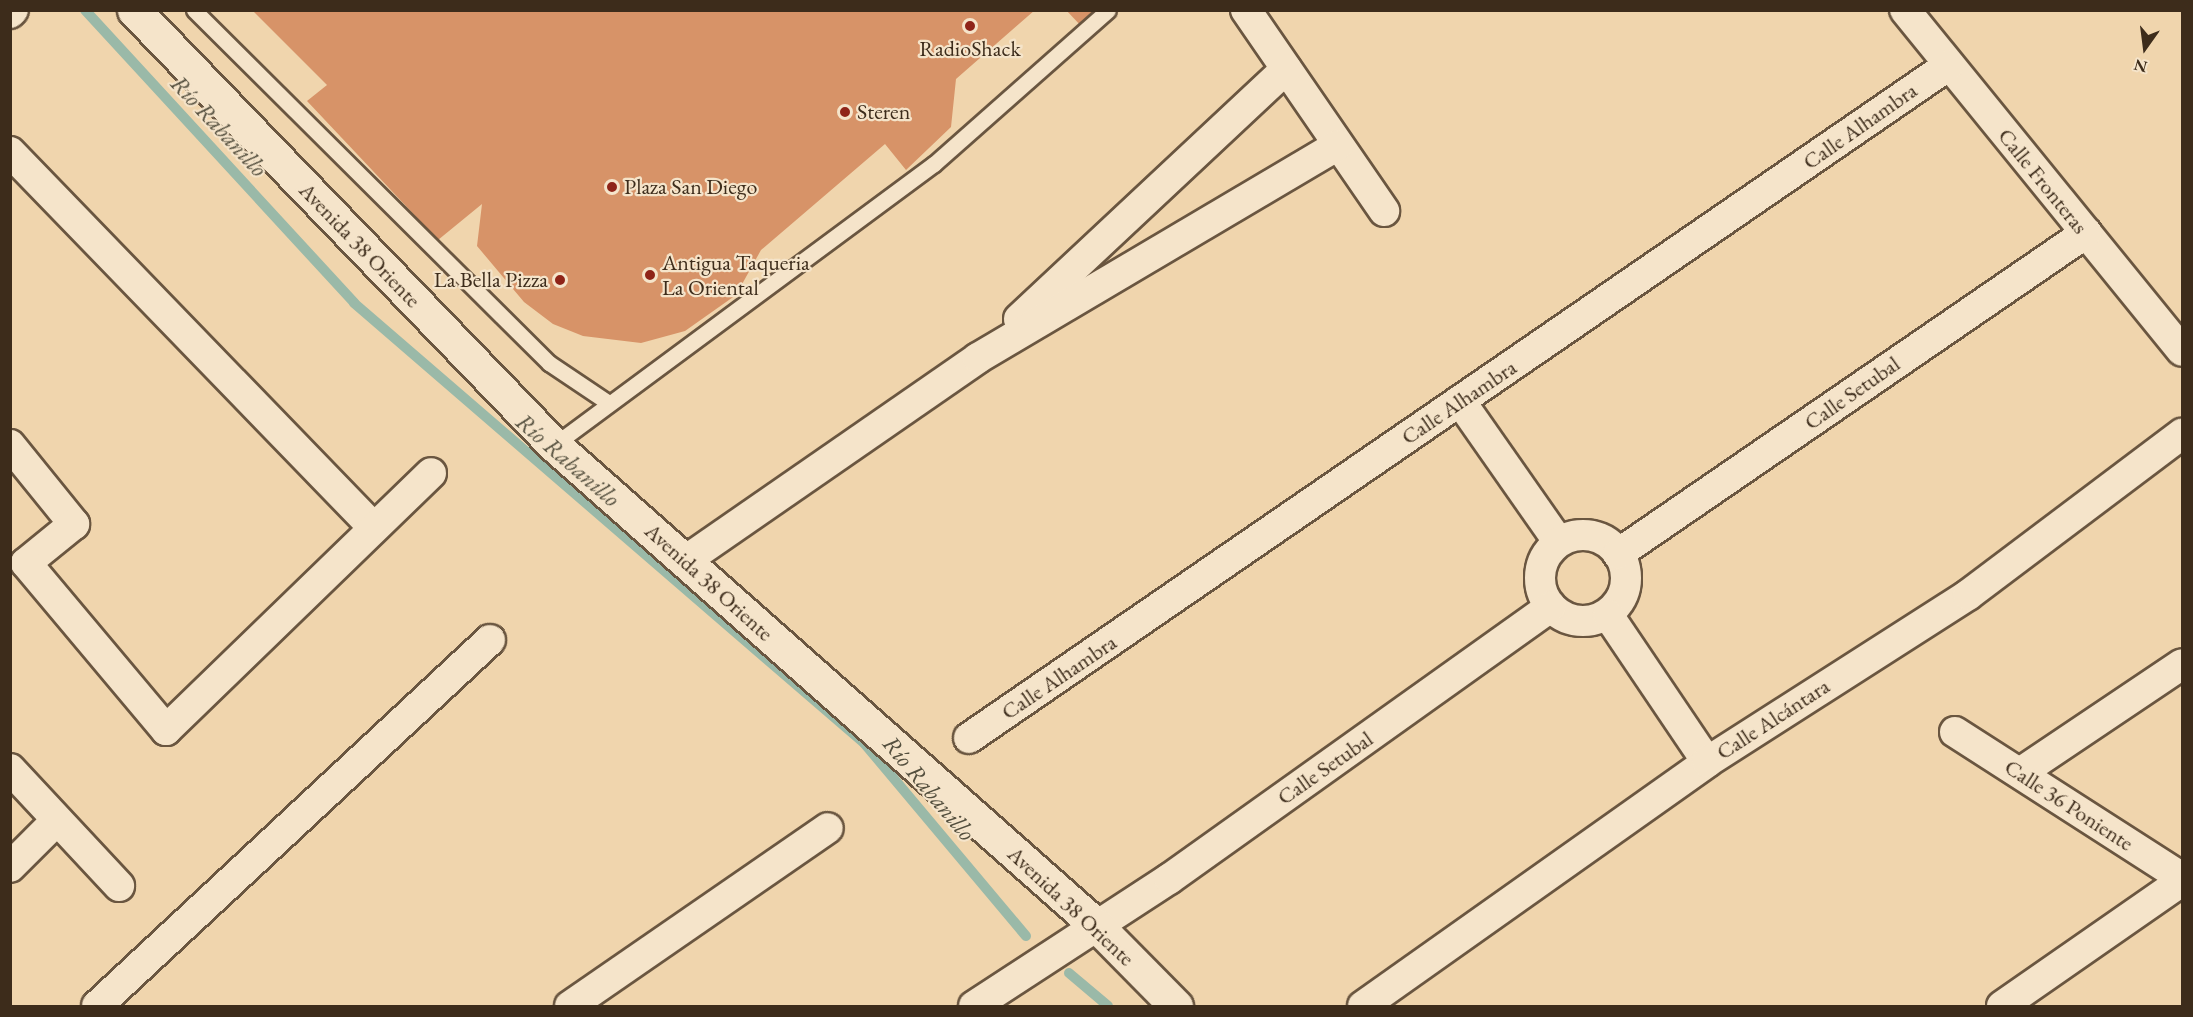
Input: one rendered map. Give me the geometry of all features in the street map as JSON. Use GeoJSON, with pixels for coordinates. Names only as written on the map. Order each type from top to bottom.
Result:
{"type":"FeatureCollection","features":[{"type":"Feature","properties":{"kind":"street","name":"Avenida 38 Oriente"},"geometry":{"type":"LineString","coordinates":[[134,10],[554,445],[1096,925],[1176,1006]]}},
{"type":"Feature","properties":{"kind":"street"},"geometry":{"type":"LineString","coordinates":[[1245,10],[1384,211]]}},
{"type":"Feature","properties":{"kind":"street","name":"Calle Fronteras"},"geometry":{"type":"LineString","coordinates":[[1905,10],[2182,351]]}},
{"type":"Feature","properties":{"kind":"street","name":"Calle Alhambra"},"geometry":{"type":"LineString","coordinates":[[969,738],[1949,65]]}},
{"type":"Feature","properties":{"kind":"street"},"geometry":{"type":"LineString","coordinates":[[978,358],[1286,69]]}},
{"type":"Feature","properties":{"kind":"street"},"geometry":{"type":"LineString","coordinates":[[685,561],[978,358],[1338,144]]}},
{"type":"Feature","properties":{"kind":"street"},"geometry":{"type":"LineString","coordinates":[[17,171],[373,527]]}},
{"type":"Feature","properties":{"kind":"street","name":"Calle Setubal"},"geometry":{"type":"LineString","coordinates":[[1618,554],[2086,232]]}},
{"type":"Feature","properties":{"kind":"street"},"geometry":{"type":"LineString","coordinates":[[1460,401],[1558,541]]}},
{"type":"Feature","properties":{"kind":"street","name":"Calle Alcántara"},"geometry":{"type":"LineString","coordinates":[[1363,1006],[1707,762],[1968,595],[2182,434]]}},
{"type":"Feature","properties":{"kind":"street"},"geometry":{"type":"LineString","coordinates":[[10,445],[74,524],[26,563],[166,730],[431,473]]}},
{"type":"Feature","properties":{"kind":"street"},"geometry":{"type":"LineString","coordinates":[[1585,534],[1611,543],[1618,554],[1626,566],[1625,594],[1608,615],[1581,622],[1551,607],[1540,590],[1541,562],[1558,541],[1585,534]]}},
{"type":"Feature","properties":{"kind":"street","name":"Calle Setubal"},"geometry":{"type":"LineString","coordinates":[[974,1006],[1096,925],[1551,607]]}},
{"type":"Feature","properties":{"kind":"street"},"geometry":{"type":"LineString","coordinates":[[1608,615],[1707,762]]}},
{"type":"Feature","properties":{"kind":"street"},"geometry":{"type":"LineString","coordinates":[[97,1006],[490,640]]}},
{"type":"Feature","properties":{"kind":"street"},"geometry":{"type":"LineString","coordinates":[[2020,773],[2182,664]]}},
{"type":"Feature","properties":{"kind":"street","name":"Calle 36 Poniente"},"geometry":{"type":"LineString","coordinates":[[1955,732],[2182,879]]}},
{"type":"Feature","properties":{"kind":"street"},"geometry":{"type":"LineString","coordinates":[[10,769],[119,886]]}},
{"type":"Feature","properties":{"kind":"street"},"geometry":{"type":"LineString","coordinates":[[10,867],[57,820]]}},
{"type":"Feature","properties":{"kind":"street"},"geometry":{"type":"LineString","coordinates":[[570,1006],[828,828]]}},
{"type":"Feature","properties":{"kind":"street"},"geometry":{"type":"LineString","coordinates":[[2002,1006],[2182,879]]}},
{"type":"Feature","properties":{"kind":"lane"},"geometry":{"type":"LineString","coordinates":[[194,10],[549,363],[607,402]]}},
{"type":"Feature","properties":{"kind":"lane"},"geometry":{"type":"LineString","coordinates":[[554,445],[607,402],[934,164],[1108,10]]}},
{"type":"Feature","properties":{"kind":"building","name":"Plaza San Diego"},"geometry":{"type":"Polygon","coordinates":[[[252,10],[1035,10],[956,79],[951,127],[906,170],[885,144],[761,250],[736,295],[685,331],[641,343],[583,336],[553,324],[524,302],[477,246],[482,204],[438,240],[307,101],[327,85],[252,10]]]}},
{"type":"Feature","properties":{"kind":"building"},"geometry":{"type":"Polygon","coordinates":[[[1066,10],[1100,10],[1082,27],[1066,10]]]}},
{"type":"Feature","properties":{"kind":"waterway","name":"Río Rabanillo"},"geometry":{"type":"LineString","coordinates":[[85,10],[354,303],[864,743],[1026,936]]}},
{"type":"Feature","properties":{"kind":"waterway","name":"Río Rabanillo"},"geometry":{"type":"LineString","coordinates":[[1069,973],[1108,1006]]}},
{"type":"Feature","properties":{"kind":"place","name":"RadioShack"},"geometry":{"type":"Point","coordinates":[970,26]}},
{"type":"Feature","properties":{"kind":"place","name":"Steren"},"geometry":{"type":"Point","coordinates":[845,112]}},
{"type":"Feature","properties":{"kind":"place","name":"Plaza San Diego"},"geometry":{"type":"Point","coordinates":[612,187]}},
{"type":"Feature","properties":{"kind":"place","name":"Antigua Taqueria La Oriental"},"geometry":{"type":"Point","coordinates":[650,275]}},
{"type":"Feature","properties":{"kind":"place","name":"La Bella Pizza"},"geometry":{"type":"Point","coordinates":[560,280]}}]}
